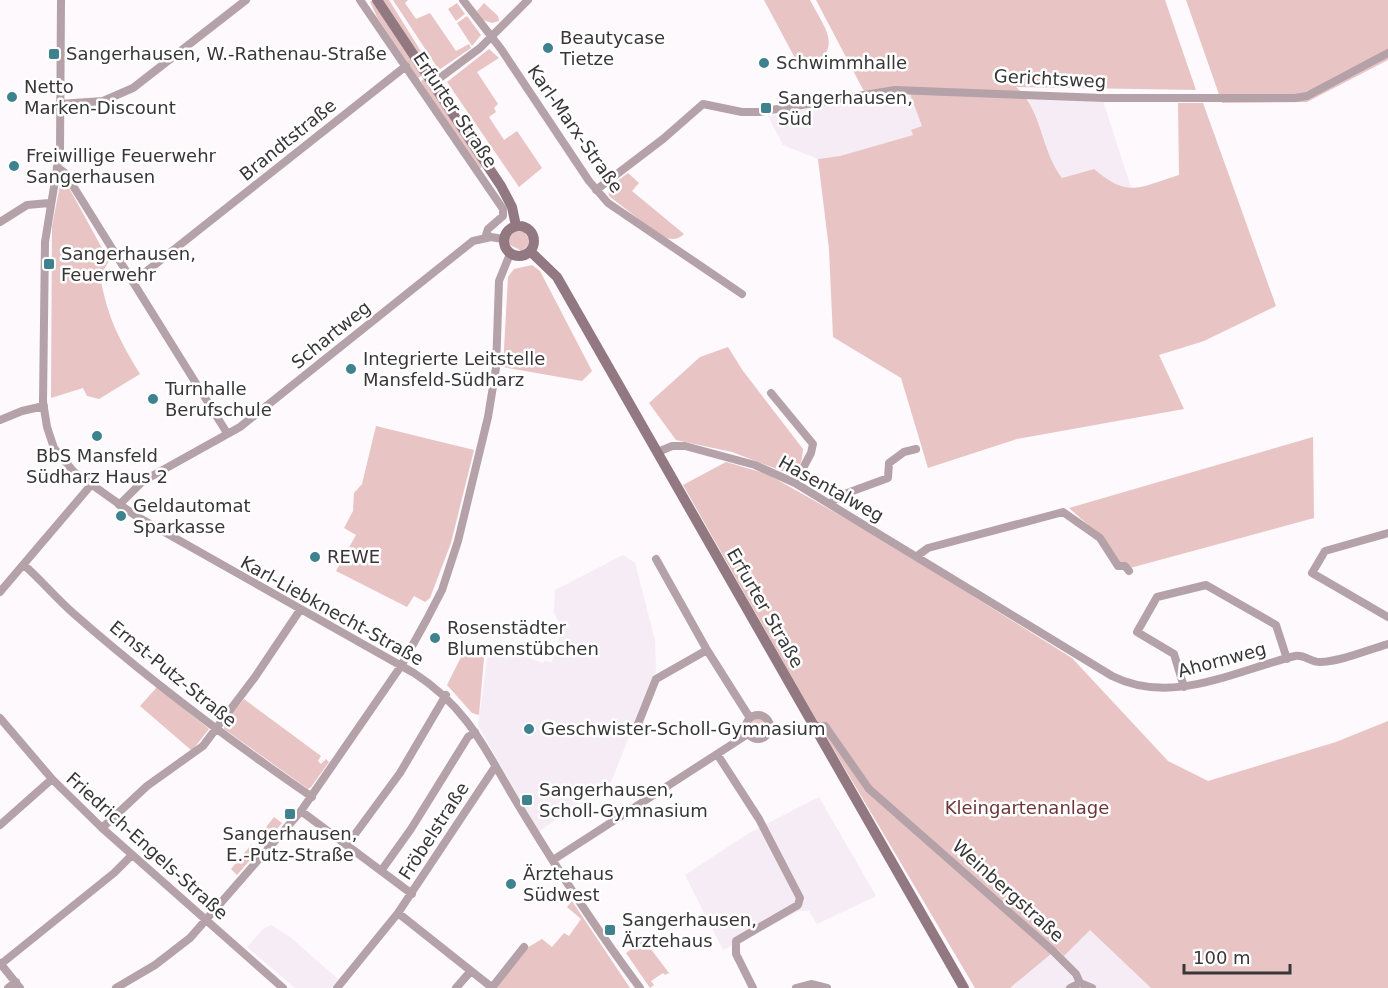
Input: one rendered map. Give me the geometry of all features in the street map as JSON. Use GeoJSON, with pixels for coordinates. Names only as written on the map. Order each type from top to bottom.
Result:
{"type":"FeatureCollection","features":[{"type":"Feature","properties":{"kind":"main road","name":"Erfurter Straße"},"geometry":{"type":"LineString","coordinates":[[377,0],[505,192],[516,226]]}},
{"type":"Feature","properties":{"kind":"main road"},"geometry":{"type":"LineString","coordinates":[[516,226],[526,228],[532,234],[534,243],[530,251],[521,256],[510,254],[504,247],[503,239],[509,229],[516,226]]}},
{"type":"Feature","properties":{"kind":"main road","name":"Erfurter Straße"},"geometry":{"type":"LineString","coordinates":[[530,251],[554,272],[964,988]]}},
{"type":"Feature","properties":{"kind":"street","name":"Karl-Liebknecht-Straße"},"geometry":{"type":"LineString","coordinates":[[61,0],[60,150],[49,203],[45,242],[44,406],[49,434],[57,452],[71,470],[119,505],[401,666],[446,695],[475,732],[553,860],[640,988]]}},
{"type":"Feature","properties":{"kind":"street"},"geometry":{"type":"LineString","coordinates":[[60,104],[103,101],[133,88],[246,0]]}},
{"type":"Feature","properties":{"kind":"street","name":"Erfurter Straße"},"geometry":{"type":"LineString","coordinates":[[360,0],[503,209],[503,216],[488,229],[485,238]]}},
{"type":"Feature","properties":{"kind":"street","name":"Karl-Marx-Straße"},"geometry":{"type":"LineString","coordinates":[[463,0],[492,37],[596,190],[612,207],[742,294]]}},
{"type":"Feature","properties":{"kind":"street"},"geometry":{"type":"LineString","coordinates":[[433,83],[492,37],[528,0]]}},
{"type":"Feature","properties":{"kind":"street","name":"Gerichtsweg"},"geometry":{"type":"LineString","coordinates":[[596,190],[663,139],[704,104],[742,112],[759,112],[905,90],[1115,98],[1295,98],[1307,96],[1388,53]]}},
{"type":"Feature","properties":{"kind":"street","name":"Brandtstraße"},"geometry":{"type":"LineString","coordinates":[[133,282],[406,66]]}},
{"type":"Feature","properties":{"kind":"street"},"geometry":{"type":"LineString","coordinates":[[57,167],[65,173],[227,434]]}},
{"type":"Feature","properties":{"kind":"street"},"geometry":{"type":"LineString","coordinates":[[1,218],[27,205],[49,203]]}},
{"type":"Feature","properties":{"kind":"street"},"geometry":{"type":"LineString","coordinates":[[485,238],[503,239]]}},
{"type":"Feature","properties":{"kind":"street","name":"Schartweg"},"geometry":{"type":"LineString","coordinates":[[119,505],[143,481],[243,425],[473,241],[485,238]]}},
{"type":"Feature","properties":{"kind":"street"},"geometry":{"type":"LineString","coordinates":[[116,988],[171,953],[207,921],[302,811],[401,666],[442,590],[464,523],[488,417],[496,368],[499,281],[510,254]]}},
{"type":"Feature","properties":{"kind":"street"},"geometry":{"type":"LineString","coordinates":[[771,393],[813,444],[811,453],[795,483]]}},
{"type":"Feature","properties":{"kind":"street"},"geometry":{"type":"LineString","coordinates":[[0,420],[22,411],[44,406]]}},
{"type":"Feature","properties":{"kind":"street","name":"Hasentalweg"},"geometry":{"type":"LineString","coordinates":[[658,452],[672,446],[691,447],[755,465],[795,483],[1069,650]]}},
{"type":"Feature","properties":{"kind":"street"},"geometry":{"type":"LineString","coordinates":[[831,503],[838,496],[888,478],[889,463],[904,452],[916,449]]}},
{"type":"Feature","properties":{"kind":"street"},"geometry":{"type":"LineString","coordinates":[[0,592],[91,485]]}},
{"type":"Feature","properties":{"kind":"street"},"geometry":{"type":"LineString","coordinates":[[917,556],[928,548],[1063,512],[1100,538],[1114,562],[1118,566],[1125,566],[1129,571]]}},
{"type":"Feature","properties":{"kind":"street"},"geometry":{"type":"LineString","coordinates":[[1388,533],[1325,551],[1312,573],[1388,617]]}},
{"type":"Feature","properties":{"kind":"street"},"geometry":{"type":"LineString","coordinates":[[656,559],[707,650],[750,718]]}},
{"type":"Feature","properties":{"kind":"street","name":"Ernst-Putz-Straße"},"geometry":{"type":"LineString","coordinates":[[24,565],[72,612],[216,729],[312,797]]}},
{"type":"Feature","properties":{"kind":"street"},"geometry":{"type":"LineString","coordinates":[[1184,687],[1174,654],[1137,632],[1157,597],[1181,590],[1206,585],[1276,625],[1287,658]]}},
{"type":"Feature","properties":{"kind":"street"},"geometry":{"type":"LineString","coordinates":[[102,828],[147,786],[198,751],[255,677],[300,609]]}},
{"type":"Feature","properties":{"kind":"street","name":"Ahornweg"},"geometry":{"type":"LineString","coordinates":[[1069,650],[1130,684],[1161,689],[1184,687],[1287,658],[1303,656],[1320,662],[1388,644]]}},
{"type":"Feature","properties":{"kind":"street"},"geometry":{"type":"LineString","coordinates":[[636,729],[656,679],[707,650]]}},
{"type":"Feature","properties":{"kind":"street"},"geometry":{"type":"LineString","coordinates":[[348,845],[400,773],[446,695]]}},
{"type":"Feature","properties":{"kind":"street"},"geometry":{"type":"LineString","coordinates":[[755,715],[764,717],[770,726],[762,738],[748,734],[746,725],[750,718],[755,715]]}},
{"type":"Feature","properties":{"kind":"street","name":"Friedrich-Engels-Straße"},"geometry":{"type":"LineString","coordinates":[[0,718],[52,779],[102,828],[283,988]]}},
{"type":"Feature","properties":{"kind":"street","name":"Weinbergstraße"},"geometry":{"type":"LineString","coordinates":[[814,726],[825,726],[869,789],[1053,951],[1076,974],[1080,983],[1092,988]]}},
{"type":"Feature","properties":{"kind":"street"},"geometry":{"type":"LineString","coordinates":[[381,871],[411,829],[468,737],[475,732]]}},
{"type":"Feature","properties":{"kind":"street"},"geometry":{"type":"LineString","coordinates":[[553,860],[748,734]]}},
{"type":"Feature","properties":{"kind":"street"},"geometry":{"type":"LineString","coordinates":[[717,754],[759,819],[799,893],[801,902],[736,941],[736,954],[753,988]]}},
{"type":"Feature","properties":{"kind":"street","name":"Fröbelstraße"},"geometry":{"type":"LineString","coordinates":[[337,988],[412,894],[495,767]]}},
{"type":"Feature","properties":{"kind":"street"},"geometry":{"type":"LineString","coordinates":[[0,825],[52,779]]}},
{"type":"Feature","properties":{"kind":"street"},"geometry":{"type":"LineString","coordinates":[[302,811],[412,894]]}},
{"type":"Feature","properties":{"kind":"street"},"geometry":{"type":"LineString","coordinates":[[8,988],[18,985],[0,963],[114,873],[132,855]]}},
{"type":"Feature","properties":{"kind":"street"},"geometry":{"type":"LineString","coordinates":[[398,913],[490,986],[494,985],[524,947]]}},
{"type":"Feature","properties":{"kind":"street"},"geometry":{"type":"LineString","coordinates":[[456,988],[470,972]]}},
{"type":"Feature","properties":{"kind":"street"},"geometry":{"type":"LineString","coordinates":[[1070,988],[1080,983]]}},
{"type":"Feature","properties":{"kind":"street"},"geometry":{"type":"LineString","coordinates":[[796,988],[812,984],[827,988]]}},
{"type":"Feature","properties":{"kind":"shaded area"},"geometry":{"type":"Polygon","coordinates":[[[893,93],[910,94],[923,126],[913,135],[840,156],[818,159],[783,145],[768,116],[893,93]]]}},
{"type":"Feature","properties":{"kind":"shaded area"},"geometry":{"type":"Polygon","coordinates":[[[1027,97],[1103,101],[1132,190],[1112,184],[1094,169],[1062,178],[1051,164],[1027,97]]]}},
{"type":"Feature","properties":{"kind":"shaded area"},"geometry":{"type":"Polygon","coordinates":[[[623,555],[635,563],[655,640],[656,670],[611,782],[538,832],[478,725],[489,645],[543,663],[544,661],[552,662],[562,628],[554,613],[555,590],[623,555]]]}},
{"type":"Feature","properties":{"kind":"shaded area"},"geometry":{"type":"Polygon","coordinates":[[[819,797],[876,896],[817,924],[809,911],[799,911],[723,950],[685,875],[749,833],[819,797]]]}},
{"type":"Feature","properties":{"kind":"shaded area"},"geometry":{"type":"Polygon","coordinates":[[[271,925],[290,937],[338,979],[331,988],[295,988],[247,947],[263,929],[271,925]]]}},
{"type":"Feature","properties":{"kind":"shaded area"},"geometry":{"type":"Polygon","coordinates":[[[1090,929],[1151,988],[1010,988],[1057,949],[1064,956],[1090,929]]]}},
{"type":"Feature","properties":{"kind":"green space"},"geometry":{"type":"Polygon","coordinates":[[[372,0],[423,75],[418,78],[378,19],[370,2],[372,0]]]}},
{"type":"Feature","properties":{"kind":"green space"},"geometry":{"type":"Polygon","coordinates":[[[382,0],[389,0],[432,69],[429,69],[382,0]]]}},
{"type":"Feature","properties":{"kind":"green space"},"geometry":{"type":"Polygon","coordinates":[[[393,0],[408,0],[405,3],[416,19],[430,13],[456,51],[469,44],[471,48],[439,70],[393,0]]]}},
{"type":"Feature","properties":{"kind":"green space"},"geometry":{"type":"Polygon","coordinates":[[[764,0],[810,0],[826,30],[828,39],[825,54],[817,62],[805,69],[796,60],[764,0]]]}},
{"type":"Feature","properties":{"kind":"green space"},"geometry":{"type":"Polygon","coordinates":[[[816,0],[1165,0],[1196,90],[1016,87],[1031,107],[1055,167],[1062,178],[1094,169],[1116,184],[1135,188],[1179,175],[1178,103],[1203,103],[1276,306],[1204,341],[1159,355],[1184,409],[1017,439],[928,468],[901,378],[833,337],[829,249],[818,159],[840,156],[913,135],[911,130],[922,126],[910,94],[893,93],[867,97],[816,0]]]}},
{"type":"Feature","properties":{"kind":"green space"},"geometry":{"type":"Polygon","coordinates":[[[1186,0],[1388,0],[1388,60],[1307,102],[1222,103],[1186,0]]]}},
{"type":"Feature","properties":{"kind":"green space"},"geometry":{"type":"Polygon","coordinates":[[[457,3],[465,14],[456,21],[448,9],[457,3]]]}},
{"type":"Feature","properties":{"kind":"green space"},"geometry":{"type":"Polygon","coordinates":[[[484,3],[498,16],[499,21],[492,23],[483,20],[477,11],[484,3]]]}},
{"type":"Feature","properties":{"kind":"green space"},"geometry":{"type":"Polygon","coordinates":[[[467,16],[481,35],[472,46],[457,23],[467,16]]]}},
{"type":"Feature","properties":{"kind":"green space"},"geometry":{"type":"Polygon","coordinates":[[[489,49],[499,58],[477,72],[498,104],[494,108],[496,112],[489,117],[504,140],[517,131],[542,168],[519,187],[447,82],[489,49]]]}},
{"type":"Feature","properties":{"kind":"green space"},"geometry":{"type":"Polygon","coordinates":[[[424,79],[468,143],[482,167],[479,169],[424,87],[421,81],[424,79]]]}},
{"type":"Feature","properties":{"kind":"green space"},"geometry":{"type":"Polygon","coordinates":[[[628,173],[639,183],[632,191],[684,234],[673,239],[656,233],[609,196],[608,188],[628,173]]]}},
{"type":"Feature","properties":{"kind":"green space"},"geometry":{"type":"Polygon","coordinates":[[[62,175],[109,261],[100,276],[110,316],[140,374],[99,399],[87,396],[83,388],[51,398],[52,226],[62,175]]]}},
{"type":"Feature","properties":{"kind":"green space"},"geometry":{"type":"Polygon","coordinates":[[[515,231],[524,232],[529,239],[528,245],[522,251],[508,244],[509,237],[515,231]]]}},
{"type":"Feature","properties":{"kind":"green space"},"geometry":{"type":"Polygon","coordinates":[[[532,265],[540,271],[592,371],[582,381],[503,367],[508,277],[514,269],[532,265]]]}},
{"type":"Feature","properties":{"kind":"green space"},"geometry":{"type":"Polygon","coordinates":[[[728,347],[743,371],[803,449],[800,464],[790,474],[732,452],[676,440],[649,403],[700,357],[728,347]]]}},
{"type":"Feature","properties":{"kind":"green space"},"geometry":{"type":"Polygon","coordinates":[[[376,426],[474,450],[451,543],[430,598],[425,602],[414,596],[407,607],[336,571],[356,535],[344,528],[353,511],[354,493],[362,484],[376,426]]]}},
{"type":"Feature","properties":{"kind":"green space"},"geometry":{"type":"Polygon","coordinates":[[[1313,437],[1314,518],[1130,568],[1127,563],[1118,563],[1103,538],[1069,508],[1313,437]]]}},
{"type":"Feature","properties":{"kind":"green space","name":"Kleingartenanlage"},"geometry":{"type":"Polygon","coordinates":[[[726,462],[767,474],[870,532],[1072,658],[1168,761],[1208,781],[1336,742],[1388,721],[1388,988],[1151,988],[1090,930],[1064,956],[1057,949],[1010,988],[975,988],[816,720],[683,485],[726,462]]]}},
{"type":"Feature","properties":{"kind":"green space"},"geometry":{"type":"Polygon","coordinates":[[[466,647],[485,647],[479,715],[472,713],[447,685],[466,647]]]}},
{"type":"Feature","properties":{"kind":"green space"},"geometry":{"type":"Polygon","coordinates":[[[157,687],[209,729],[191,750],[140,706],[157,687]]]}},
{"type":"Feature","properties":{"kind":"green space"},"geometry":{"type":"Polygon","coordinates":[[[244,699],[321,756],[318,761],[321,764],[326,759],[329,762],[311,787],[308,789],[224,729],[224,723],[244,699]]]}},
{"type":"Feature","properties":{"kind":"green space"},"geometry":{"type":"Polygon","coordinates":[[[756,718],[762,718],[767,726],[765,732],[756,734],[751,729],[751,723],[756,718]]]}},
{"type":"Feature","properties":{"kind":"green space"},"geometry":{"type":"Polygon","coordinates":[[[274,817],[282,823],[263,846],[256,840],[274,817]]]}},
{"type":"Feature","properties":{"kind":"green space"},"geometry":{"type":"Polygon","coordinates":[[[251,845],[258,851],[237,875],[231,869],[251,845]]]}},
{"type":"Feature","properties":{"kind":"green space"},"geometry":{"type":"Polygon","coordinates":[[[572,901],[630,988],[493,988],[525,949],[542,939],[552,947],[564,933],[569,936],[581,919],[567,907],[572,901]]]}},
{"type":"Feature","properties":{"kind":"green space"},"geometry":{"type":"Polygon","coordinates":[[[644,940],[669,973],[665,975],[663,973],[651,981],[654,985],[650,988],[626,953],[644,940]]]}},
{"type":"Feature","properties":{"kind":"place","name":"Beautycase Tietze"},"geometry":{"type":"Point","coordinates":[548,48]}},
{"type":"Feature","properties":{"kind":"place","name":"Sangerhausen, W.-Rathenau-Straße"},"geometry":{"type":"Point","coordinates":[54,54]}},
{"type":"Feature","properties":{"kind":"place","name":"Schwimmhalle"},"geometry":{"type":"Point","coordinates":[764,63]}},
{"type":"Feature","properties":{"kind":"place","name":"Netto Marken-Discount"},"geometry":{"type":"Point","coordinates":[12,97]}},
{"type":"Feature","properties":{"kind":"place","name":"Sangerhausen, Süd"},"geometry":{"type":"Point","coordinates":[766,108]}},
{"type":"Feature","properties":{"kind":"place","name":"Freiwillige Feuerwehr Sangerhausen"},"geometry":{"type":"Point","coordinates":[14,166]}},
{"type":"Feature","properties":{"kind":"place","name":"Sangerhausen, Feuerwehr"},"geometry":{"type":"Point","coordinates":[49,264]}},
{"type":"Feature","properties":{"kind":"place","name":"Integrierte Leitstelle Mansfeld-Südharz"},"geometry":{"type":"Point","coordinates":[351,369]}},
{"type":"Feature","properties":{"kind":"place","name":"Turnhalle Berufschule"},"geometry":{"type":"Point","coordinates":[153,399]}},
{"type":"Feature","properties":{"kind":"place","name":"BbS Mansfeld Südharz Haus 2"},"geometry":{"type":"Point","coordinates":[97,436]}},
{"type":"Feature","properties":{"kind":"place","name":"Geldautomat Sparkasse"},"geometry":{"type":"Point","coordinates":[121,516]}},
{"type":"Feature","properties":{"kind":"place","name":"REWE"},"geometry":{"type":"Point","coordinates":[315,557]}},
{"type":"Feature","properties":{"kind":"place","name":"Rosenstädter Blumenstübchen"},"geometry":{"type":"Point","coordinates":[435,638]}},
{"type":"Feature","properties":{"kind":"place","name":"Geschwister-Scholl-Gymnasium"},"geometry":{"type":"Point","coordinates":[529,729]}},
{"type":"Feature","properties":{"kind":"place","name":"Sangerhausen, Scholl-Gymnasium"},"geometry":{"type":"Point","coordinates":[527,800]}},
{"type":"Feature","properties":{"kind":"place","name":"Sangerhausen, E.-Putz-Straße"},"geometry":{"type":"Point","coordinates":[290,814]}},
{"type":"Feature","properties":{"kind":"place","name":"Ärztehaus Südwest"},"geometry":{"type":"Point","coordinates":[511,884]}},
{"type":"Feature","properties":{"kind":"place","name":"Sangerhausen, Ärztehaus"},"geometry":{"type":"Point","coordinates":[610,930]}}]}
